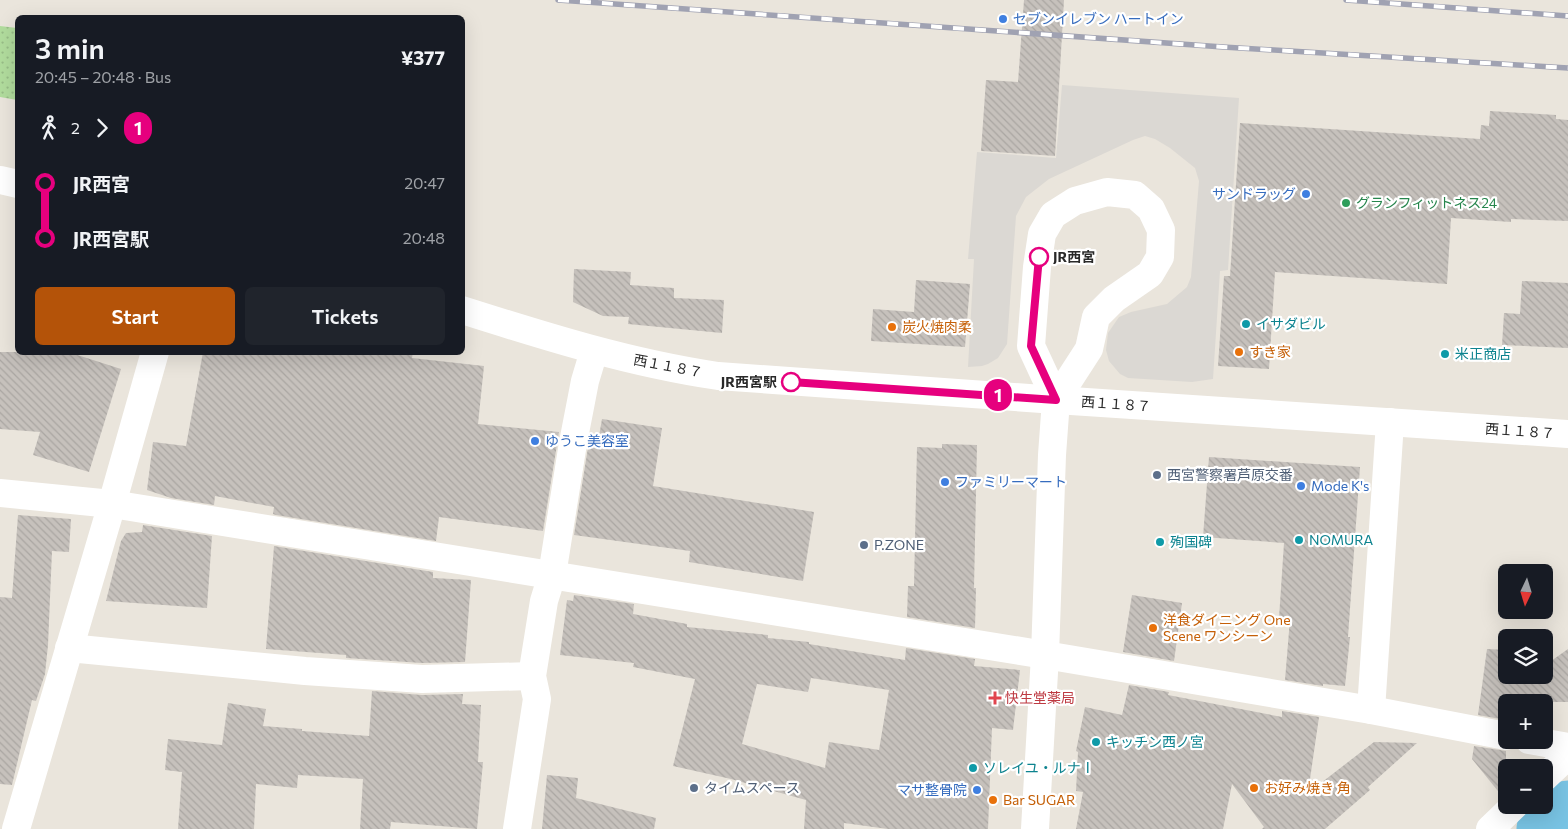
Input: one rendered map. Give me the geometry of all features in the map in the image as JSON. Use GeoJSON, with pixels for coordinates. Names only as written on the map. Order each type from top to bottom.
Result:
{"type":"FeatureCollection","features":[{"type":"Feature","properties":{"kind":"street"},"geometry":{"type":"LineString","coordinates":[[0,180],[15,183]]}},
{"type":"Feature","properties":{"kind":"street"},"geometry":{"type":"LineString","coordinates":[[1035,829],[1056,400],[1089,349],[1096,317],[1114,300],[1150,274],[1160,257],[1161,230],[1151,209],[1135,195],[1107,192],[1075,201],[1053,214],[1042,234],[1037,267],[1031,346],[1056,400]]}},
{"type":"Feature","properties":{"kind":"street","name":"西１１８７"},"geometry":{"type":"LineString","coordinates":[[465,311],[594,351],[690,372],[1056,400],[1568,434]]}},
{"type":"Feature","properties":{"kind":"street"},"geometry":{"type":"LineString","coordinates":[[516,829],[537,699],[532,676],[544,601],[552,575],[572,443],[585,381],[594,351]]}},
{"type":"Feature","properties":{"kind":"street"},"geometry":{"type":"LineString","coordinates":[[16,829],[154,355]]}},
{"type":"Feature","properties":{"kind":"street"},"geometry":{"type":"LineString","coordinates":[[1370,710],[1390,422]]}},
{"type":"Feature","properties":{"kind":"street"},"geometry":{"type":"LineString","coordinates":[[0,493],[112,504],[1045,655],[1370,710],[1498,734]]}},
{"type":"Feature","properties":{"kind":"street"},"geometry":{"type":"LineString","coordinates":[[69,648],[306,671],[422,680],[532,676]]}},
{"type":"Feature","properties":{"kind":"street"},"geometry":{"type":"LineString","coordinates":[[1553,744],[1568,747]]}},
{"type":"Feature","properties":{"kind":"street"},"geometry":{"type":"LineString","coordinates":[[1553,769],[1568,755]]}},
{"type":"Feature","properties":{"kind":"street"},"geometry":{"type":"LineString","coordinates":[[1490,829],[1506,814]]}},
{"type":"Feature","properties":{"kind":"green space"},"geometry":{"type":"Polygon","coordinates":[[[0,26],[15,28],[15,100],[0,97],[0,26]]]}},
{"type":"Feature","properties":{"kind":"shaded area"},"geometry":{"type":"Polygon","coordinates":[[[1062,85],[1239,98],[1228,270],[1220,271],[1213,379],[1192,382],[1128,378],[1120,374],[1109,361],[1106,350],[1108,333],[1119,317],[1131,312],[1167,304],[1187,287],[1191,277],[1199,181],[1195,168],[1170,148],[1155,139],[1145,136],[1049,179],[1026,197],[1016,216],[1007,344],[998,358],[988,364],[968,367],[974,259],[968,259],[977,152],[1056,158],[1062,85]]]}},
{"type":"Feature","properties":{"kind":"building"},"geometry":{"type":"Polygon","coordinates":[[[1024,0],[1064,0],[1055,156],[981,151],[986,80],[1018,82],[1024,0]]]}},
{"type":"Feature","properties":{"kind":"building"},"geometry":{"type":"Polygon","coordinates":[[[1490,111],[1556,115],[1556,119],[1568,120],[1568,221],[1511,219],[1511,222],[1451,218],[1447,284],[1275,272],[1269,369],[1218,366],[1224,276],[1230,276],[1240,123],[1480,139],[1481,125],[1489,126],[1490,111]]]}},
{"type":"Feature","properties":{"kind":"building"},"geometry":{"type":"Polygon","coordinates":[[[574,269],[631,272],[630,285],[674,288],[674,298],[724,300],[722,333],[628,324],[629,317],[603,316],[573,302],[574,269]]]}},
{"type":"Feature","properties":{"kind":"building"},"geometry":{"type":"Polygon","coordinates":[[[916,280],[970,284],[965,347],[871,341],[873,309],[914,312],[916,280]]]}},
{"type":"Feature","properties":{"kind":"building"},"geometry":{"type":"Polygon","coordinates":[[[1522,281],[1568,283],[1568,348],[1502,345],[1504,313],[1520,314],[1522,281]]]}},
{"type":"Feature","properties":{"kind":"building"},"geometry":{"type":"Polygon","coordinates":[[[0,352],[15,352],[15,355],[77,355],[121,369],[89,472],[33,455],[40,432],[0,429],[0,352]]]}},
{"type":"Feature","properties":{"kind":"building"},"geometry":{"type":"Polygon","coordinates":[[[202,355],[412,355],[412,358],[484,366],[478,424],[559,432],[543,531],[439,517],[436,541],[276,515],[273,514],[274,507],[215,496],[214,505],[171,498],[147,490],[153,442],[186,446],[202,355]]]}},
{"type":"Feature","properties":{"kind":"building"},"geometry":{"type":"Polygon","coordinates":[[[602,419],[662,428],[653,486],[814,512],[803,581],[689,562],[690,551],[574,535],[590,435],[599,436],[602,419]]]}},
{"type":"Feature","properties":{"kind":"building"},"geometry":{"type":"Polygon","coordinates":[[[942,444],[977,445],[975,628],[907,617],[908,586],[914,586],[917,447],[942,448],[942,444]]]}},
{"type":"Feature","properties":{"kind":"building","name":"NOMURA"},"geometry":{"type":"Polygon","coordinates":[[[1209,457],[1360,467],[1348,637],[1350,637],[1345,686],[1323,684],[1323,686],[1285,680],[1290,619],[1279,618],[1284,543],[1203,537],[1209,457]]]}},
{"type":"Feature","properties":{"kind":"building"},"geometry":{"type":"Polygon","coordinates":[[[18,515],[71,519],[69,552],[52,551],[45,674],[36,701],[32,700],[12,785],[0,784],[0,597],[12,598],[18,515]]]}},
{"type":"Feature","properties":{"kind":"building"},"geometry":{"type":"Polygon","coordinates":[[[143,525],[212,536],[207,608],[106,601],[121,541],[126,533],[142,532],[143,525]]]}},
{"type":"Feature","properties":{"kind":"building"},"geometry":{"type":"Polygon","coordinates":[[[274,546],[433,572],[433,578],[471,580],[465,662],[422,663],[346,658],[346,655],[266,649],[274,546]]]}},
{"type":"Feature","properties":{"kind":"building"},"geometry":{"type":"Polygon","coordinates":[[[574,595],[634,604],[633,614],[687,624],[687,627],[768,635],[768,638],[809,642],[809,644],[905,660],[906,648],[975,659],[974,666],[1020,670],[1013,730],[992,728],[988,829],[888,829],[844,823],[844,829],[804,829],[806,800],[731,779],[673,766],[695,679],[633,667],[634,663],[560,655],[567,600],[573,601],[574,595]],[[811,678],[808,692],[757,684],[742,744],[825,768],[829,742],[879,750],[889,690],[811,678]]]}},
{"type":"Feature","properties":{"kind":"building","name":"洋食ダイニング One Scene ワンシーン"},"geometry":{"type":"Polygon","coordinates":[[[1132,595],[1182,603],[1174,661],[1123,652],[1132,595]]]}},
{"type":"Feature","properties":{"kind":"building"},"geometry":{"type":"Polygon","coordinates":[[[1487,649],[1498,650],[1498,684],[1553,684],[1553,660],[1568,649],[1568,702],[1553,702],[1553,694],[1498,694],[1498,719],[1478,715],[1487,649]]]}},
{"type":"Feature","properties":{"kind":"building"},"geometry":{"type":"Polygon","coordinates":[[[1129,685],[1169,692],[1168,695],[1282,717],[1282,711],[1319,717],[1308,793],[1374,742],[1417,743],[1368,787],[1370,790],[1325,829],[1262,829],[1264,827],[1232,784],[1223,829],[1076,829],[1083,792],[1076,791],[1078,752],[1076,751],[1085,707],[1122,715],[1129,685]]]}},
{"type":"Feature","properties":{"kind":"building"},"geometry":{"type":"Polygon","coordinates":[[[372,691],[422,695],[463,694],[462,704],[481,705],[478,762],[483,762],[477,829],[391,822],[390,829],[360,829],[363,779],[298,775],[297,788],[256,784],[254,829],[178,829],[182,772],[165,770],[168,739],[222,745],[228,703],[266,709],[263,726],[369,736],[372,691]]]}},
{"type":"Feature","properties":{"kind":"building"},"geometry":{"type":"Polygon","coordinates":[[[1474,746],[1506,751],[1506,759],[1498,759],[1498,791],[1472,759],[1474,746]]]}},
{"type":"Feature","properties":{"kind":"building"},"geometry":{"type":"Polygon","coordinates":[[[547,775],[578,778],[576,798],[656,818],[654,829],[542,829],[547,775]]]}},
{"type":"Feature","properties":{"kind":"waterway"},"geometry":{"type":"LineString","coordinates":[[1551,829],[1568,815]]}},
{"type":"Feature","properties":{"kind":"railway"},"geometry":{"type":"LineString","coordinates":[[558,0],[1223,47],[1568,68]]}},
{"type":"Feature","properties":{"kind":"railway"},"geometry":{"type":"LineString","coordinates":[[1346,0],[1568,16]]}},
{"type":"Feature","properties":{"kind":"bus line","name":"1"},"geometry":{"type":"LineString","coordinates":[[791,382],[1056,400],[1031,346],[1039,257]]}},
{"type":"Feature","properties":{"kind":"place","name":"セブンイレブン ハートイン"},"geometry":{"type":"Point","coordinates":[1003,19]}},
{"type":"Feature","properties":{"kind":"place","name":"サンドラッグ"},"geometry":{"type":"Point","coordinates":[1306,194]}},
{"type":"Feature","properties":{"kind":"place","name":"グランフィットネス24"},"geometry":{"type":"Point","coordinates":[1346,203]}},
{"type":"Feature","properties":{"kind":"place","name":"JR西宮"},"geometry":{"type":"Point","coordinates":[1039,257]}},
{"type":"Feature","properties":{"kind":"place","name":"イサダビル"},"geometry":{"type":"Point","coordinates":[1246,324]}},
{"type":"Feature","properties":{"kind":"place","name":"炭火焼肉柔"},"geometry":{"type":"Point","coordinates":[892,327]}},
{"type":"Feature","properties":{"kind":"place","name":"すき家"},"geometry":{"type":"Point","coordinates":[1239,352]}},
{"type":"Feature","properties":{"kind":"place","name":"米正商店"},"geometry":{"type":"Point","coordinates":[1445,354]}},
{"type":"Feature","properties":{"kind":"place","name":"JR西宮駅"},"geometry":{"type":"Point","coordinates":[791,382]}},
{"type":"Feature","properties":{"kind":"place","name":"ゆうこ美容室"},"geometry":{"type":"Point","coordinates":[535,441]}},
{"type":"Feature","properties":{"kind":"place","name":"西宮警察署芦原交番"},"geometry":{"type":"Point","coordinates":[1157,475]}},
{"type":"Feature","properties":{"kind":"place","name":"ファミリーマート"},"geometry":{"type":"Point","coordinates":[945,482]}},
{"type":"Feature","properties":{"kind":"place","name":"Mode K's"},"geometry":{"type":"Point","coordinates":[1301,486]}},
{"type":"Feature","properties":{"kind":"place","name":"NOMURA"},"geometry":{"type":"Point","coordinates":[1299,540]}},
{"type":"Feature","properties":{"kind":"place","name":"殉国碑"},"geometry":{"type":"Point","coordinates":[1160,542]}},
{"type":"Feature","properties":{"kind":"place","name":"P.ZONE"},"geometry":{"type":"Point","coordinates":[864,545]}},
{"type":"Feature","properties":{"kind":"place","name":"洋食ダイニング One Scene ワンシーン"},"geometry":{"type":"Point","coordinates":[1153,628]}},
{"type":"Feature","properties":{"kind":"place","name":"快生堂薬局"},"geometry":{"type":"Point","coordinates":[995,698]}},
{"type":"Feature","properties":{"kind":"place","name":"キッチン西ノ宮"},"geometry":{"type":"Point","coordinates":[1096,742]}},
{"type":"Feature","properties":{"kind":"place","name":"ソレイユ・ルナⅠ"},"geometry":{"type":"Point","coordinates":[973,768]}},
{"type":"Feature","properties":{"kind":"place","name":"タイムスペース"},"geometry":{"type":"Point","coordinates":[694,788]}},
{"type":"Feature","properties":{"kind":"place","name":"お好み焼き 角"},"geometry":{"type":"Point","coordinates":[1254,788]}},
{"type":"Feature","properties":{"kind":"place","name":"マサ整骨院"},"geometry":{"type":"Point","coordinates":[977,790]}},
{"type":"Feature","properties":{"kind":"place","name":"Bar SUGAR"},"geometry":{"type":"Point","coordinates":[993,800]}}]}
